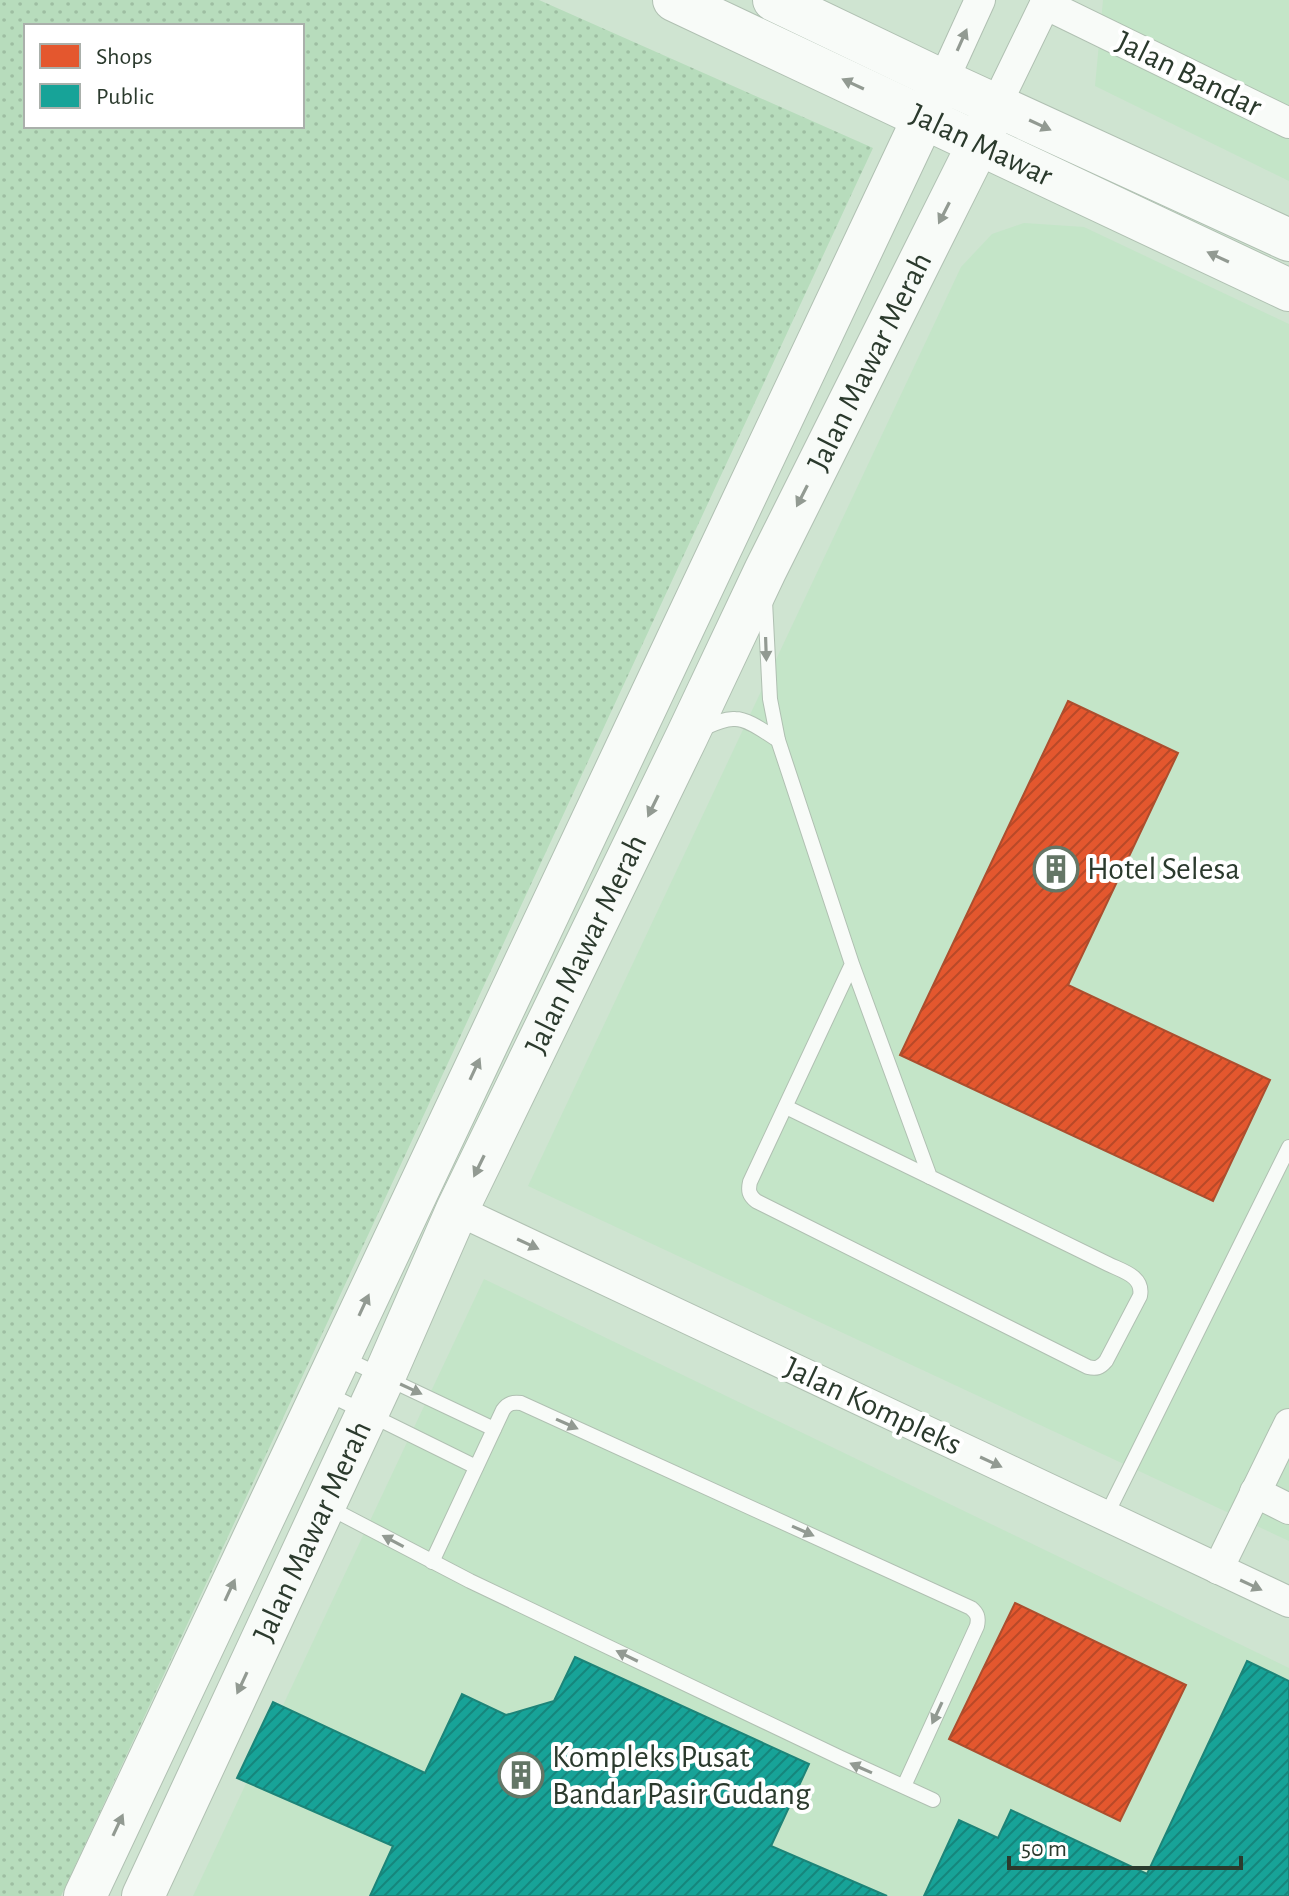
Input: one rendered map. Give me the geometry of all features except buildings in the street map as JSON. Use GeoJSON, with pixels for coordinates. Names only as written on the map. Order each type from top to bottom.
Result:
{"type":"FeatureCollection","features":[{"type":"Feature","properties":{"kind":"street","name":"Jalan Mawar"},"geometry":{"type":"LineString","coordinates":[[674,0],[1289,290]]}},
{"type":"Feature","properties":{"kind":"street","name":"Jalan Mawar"},"geometry":{"type":"LineString","coordinates":[[774,0],[1289,240]]}},
{"type":"Feature","properties":{"kind":"street","name":"Jalan Mawar Merah"},"geometry":{"type":"LineString","coordinates":[[85,1896],[980,0]]}},
{"type":"Feature","properties":{"kind":"street","name":"Jalan Mawar Merah"},"geometry":{"type":"LineString","coordinates":[[143,1896],[325,1505],[457,1210],[765,571],[1046,2]]}},
{"type":"Feature","properties":{"kind":"street","name":"Jalan Bandar"},"geometry":{"type":"LineString","coordinates":[[1046,2],[1289,123]]}},
{"type":"Feature","properties":{"kind":"street","name":"Jalan Kompleks"},"geometry":{"type":"LineString","coordinates":[[457,1210],[1289,1602]]}},
{"type":"Feature","properties":{"kind":"street"},"geometry":{"type":"LineString","coordinates":[[1218,1569],[1289,1424]]}},
{"type":"Feature","properties":{"kind":"street"},"geometry":{"type":"LineString","coordinates":[[1255,1492],[1289,1509]]}},
{"type":"Feature","properties":{"kind":"lane"},"geometry":{"type":"LineString","coordinates":[[765,571],[767,661],[778,740],[852,964],[930,1177]]}},
{"type":"Feature","properties":{"kind":"lane"},"geometry":{"type":"LineString","coordinates":[[687,736],[735,718],[778,740]]}},
{"type":"Feature","properties":{"kind":"lane"},"geometry":{"type":"LineString","coordinates":[[786,1107],[1134,1277],[1141,1288],[1140,1296],[1106,1361],[1094,1369],[1074,1361],[751,1196],[750,1182],[852,964]]}},
{"type":"Feature","properties":{"kind":"lane"},"geometry":{"type":"LineString","coordinates":[[1106,1516],[1289,1147]]}},
{"type":"Feature","properties":{"kind":"lane"},"geometry":{"type":"LineString","coordinates":[[332,1374],[375,1395],[476,1467]]}},
{"type":"Feature","properties":{"kind":"lane"},"geometry":{"type":"LineString","coordinates":[[332,1374],[375,1395],[494,1429]]}},
{"type":"Feature","properties":{"kind":"lane"},"geometry":{"type":"LineString","coordinates":[[432,1562],[503,1410],[507,1404],[514,1402],[971,1608],[979,1619],[977,1626],[904,1786]]}},
{"type":"Feature","properties":{"kind":"lane"},"geometry":{"type":"LineString","coordinates":[[325,1505],[432,1562],[933,1800]]}},
{"type":"Feature","properties":{"kind":"shaded area"},"geometry":{"type":"Polygon","coordinates":[[[0,0],[539,0],[873,148],[61,1896],[0,1896],[0,0]]]}},
{"type":"Feature","properties":{"kind":"shaded area"},"geometry":{"type":"Polygon","coordinates":[[[1103,0],[1289,0],[1289,181],[1095,86],[1103,0]]]}},
{"type":"Feature","properties":{"kind":"shaded area"},"geometry":{"type":"Polygon","coordinates":[[[1024,223],[1084,227],[1289,324],[1289,1541],[528,1186],[961,267],[992,234],[1024,223]]]}},
{"type":"Feature","properties":{"kind":"shaded area"},"geometry":{"type":"Polygon","coordinates":[[[484,1279],[1289,1668],[1289,1896],[193,1896],[484,1279]]]}},
{"type":"Feature","properties":{"kind":"place","name":"Hotel Selesa"},"geometry":{"type":"Point","coordinates":[1056,869]}},
{"type":"Feature","properties":{"kind":"place","name":"Kompleks Pusat Bandar Pasir Gudang"},"geometry":{"type":"Point","coordinates":[521,1775]}}]}
